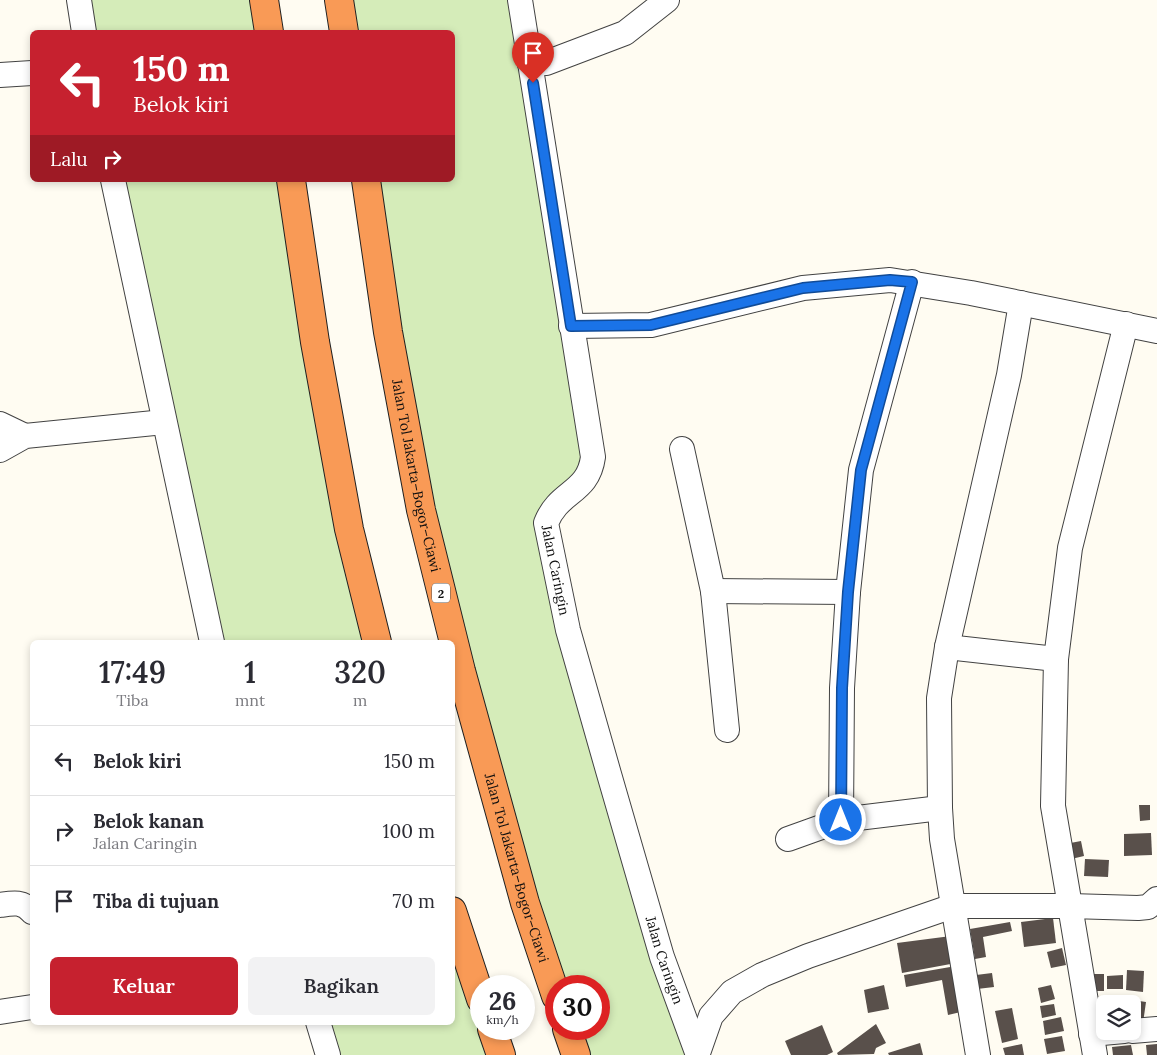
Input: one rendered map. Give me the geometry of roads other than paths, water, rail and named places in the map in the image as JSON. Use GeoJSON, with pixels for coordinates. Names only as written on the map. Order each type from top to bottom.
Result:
{"type":"FeatureCollection","features":[{"type":"Feature","properties":{"kind":"highway"},"geometry":{"type":"LineString","coordinates":[[264,0],[269,30]]}},
{"type":"Feature","properties":{"kind":"highway"},"geometry":{"type":"LineString","coordinates":[[340,0],[344,30]]}},
{"type":"Feature","properties":{"kind":"highway"},"geometry":{"type":"LineString","coordinates":[[291,182],[315,342],[349,529],[377,640]]}},
{"type":"Feature","properties":{"kind":"highway","name":"Jalan Tol Jakarta–Bogor–Ciawi"},"geometry":{"type":"LineString","coordinates":[[366,182],[388,332],[421,510],[453,640]]}},
{"type":"Feature","properties":{"kind":"highway","name":"Jalan Tol Jakarta–Bogor–Ciawi"},"geometry":{"type":"LineString","coordinates":[[455,648],[525,903],[549,975]]}},
{"type":"Feature","properties":{"kind":"highway"},"geometry":{"type":"LineString","coordinates":[[455,919],[473,975]]}},
{"type":"Feature","properties":{"kind":"highway"},"geometry":{"type":"LineString","coordinates":[[496,1040],[501,1055]]}},
{"type":"Feature","properties":{"kind":"highway"},"geometry":{"type":"LineString","coordinates":[[571,1040],[576,1055]]}},
{"type":"Feature","properties":{"kind":"street"},"geometry":{"type":"LineString","coordinates":[[79,0],[84,30]]}},
{"type":"Feature","properties":{"kind":"street","name":"Jalan Caringin"},"geometry":{"type":"LineString","coordinates":[[520,0],[593,457],[591,469],[581,486],[559,501],[551,511],[546,523],[568,630],[662,957],[698,1054]]}},
{"type":"Feature","properties":{"kind":"street"},"geometry":{"type":"LineString","coordinates":[[530,64],[546,63],[625,33],[667,0]]}},
{"type":"Feature","properties":{"kind":"street"},"geometry":{"type":"LineString","coordinates":[[0,76],[30,73]]}},
{"type":"Feature","properties":{"kind":"street"},"geometry":{"type":"LineString","coordinates":[[113,182],[212,640]]}},
{"type":"Feature","properties":{"kind":"street"},"geometry":{"type":"LineString","coordinates":[[571,326],[651,325],[803,288],[890,280],[912,282],[1157,331]]}},
{"type":"Feature","properties":{"kind":"street"},"geometry":{"type":"LineString","coordinates":[[841,820],[842,688],[848,592],[861,470],[912,282]]}},
{"type":"Feature","properties":{"kind":"street"},"geometry":{"type":"LineString","coordinates":[[978,1055],[953,906],[940,808],[939,698],[947,647],[1009,376],[1021,303]]}},
{"type":"Feature","properties":{"kind":"street"},"geometry":{"type":"LineString","coordinates":[[1093,1044],[1053,806],[1056,659],[1070,548],[1126,324]]}},
{"type":"Feature","properties":{"kind":"street"},"geometry":{"type":"LineString","coordinates":[[0,450],[26,436],[164,422]]}},
{"type":"Feature","properties":{"kind":"street"},"geometry":{"type":"LineString","coordinates":[[0,424],[26,436]]}},
{"type":"Feature","properties":{"kind":"street"},"geometry":{"type":"LineString","coordinates":[[682,449],[713,591],[727,730]]}},
{"type":"Feature","properties":{"kind":"street"},"geometry":{"type":"LineString","coordinates":[[713,591],[848,592]]}},
{"type":"Feature","properties":{"kind":"street"},"geometry":{"type":"LineString","coordinates":[[947,647],[1056,659]]}},
{"type":"Feature","properties":{"kind":"street"},"geometry":{"type":"LineString","coordinates":[[788,839],[841,820],[940,808]]}},
{"type":"Feature","properties":{"kind":"street"},"geometry":{"type":"LineString","coordinates":[[698,1054],[711,1016],[732,992],[752,980],[848,941],[953,906],[1138,908],[1148,907],[1157,899]]}},
{"type":"Feature","properties":{"kind":"street"},"geometry":{"type":"LineString","coordinates":[[0,905],[17,903],[28,906],[30,909]]}},
{"type":"Feature","properties":{"kind":"street"},"geometry":{"type":"LineString","coordinates":[[0,1012],[30,1007]]}},
{"type":"Feature","properties":{"kind":"street"},"geometry":{"type":"LineString","coordinates":[[319,1025],[328,1055]]}},
{"type":"Feature","properties":{"kind":"street"},"geometry":{"type":"LineString","coordinates":[[1141,1029],[1157,1028]]}}]}
